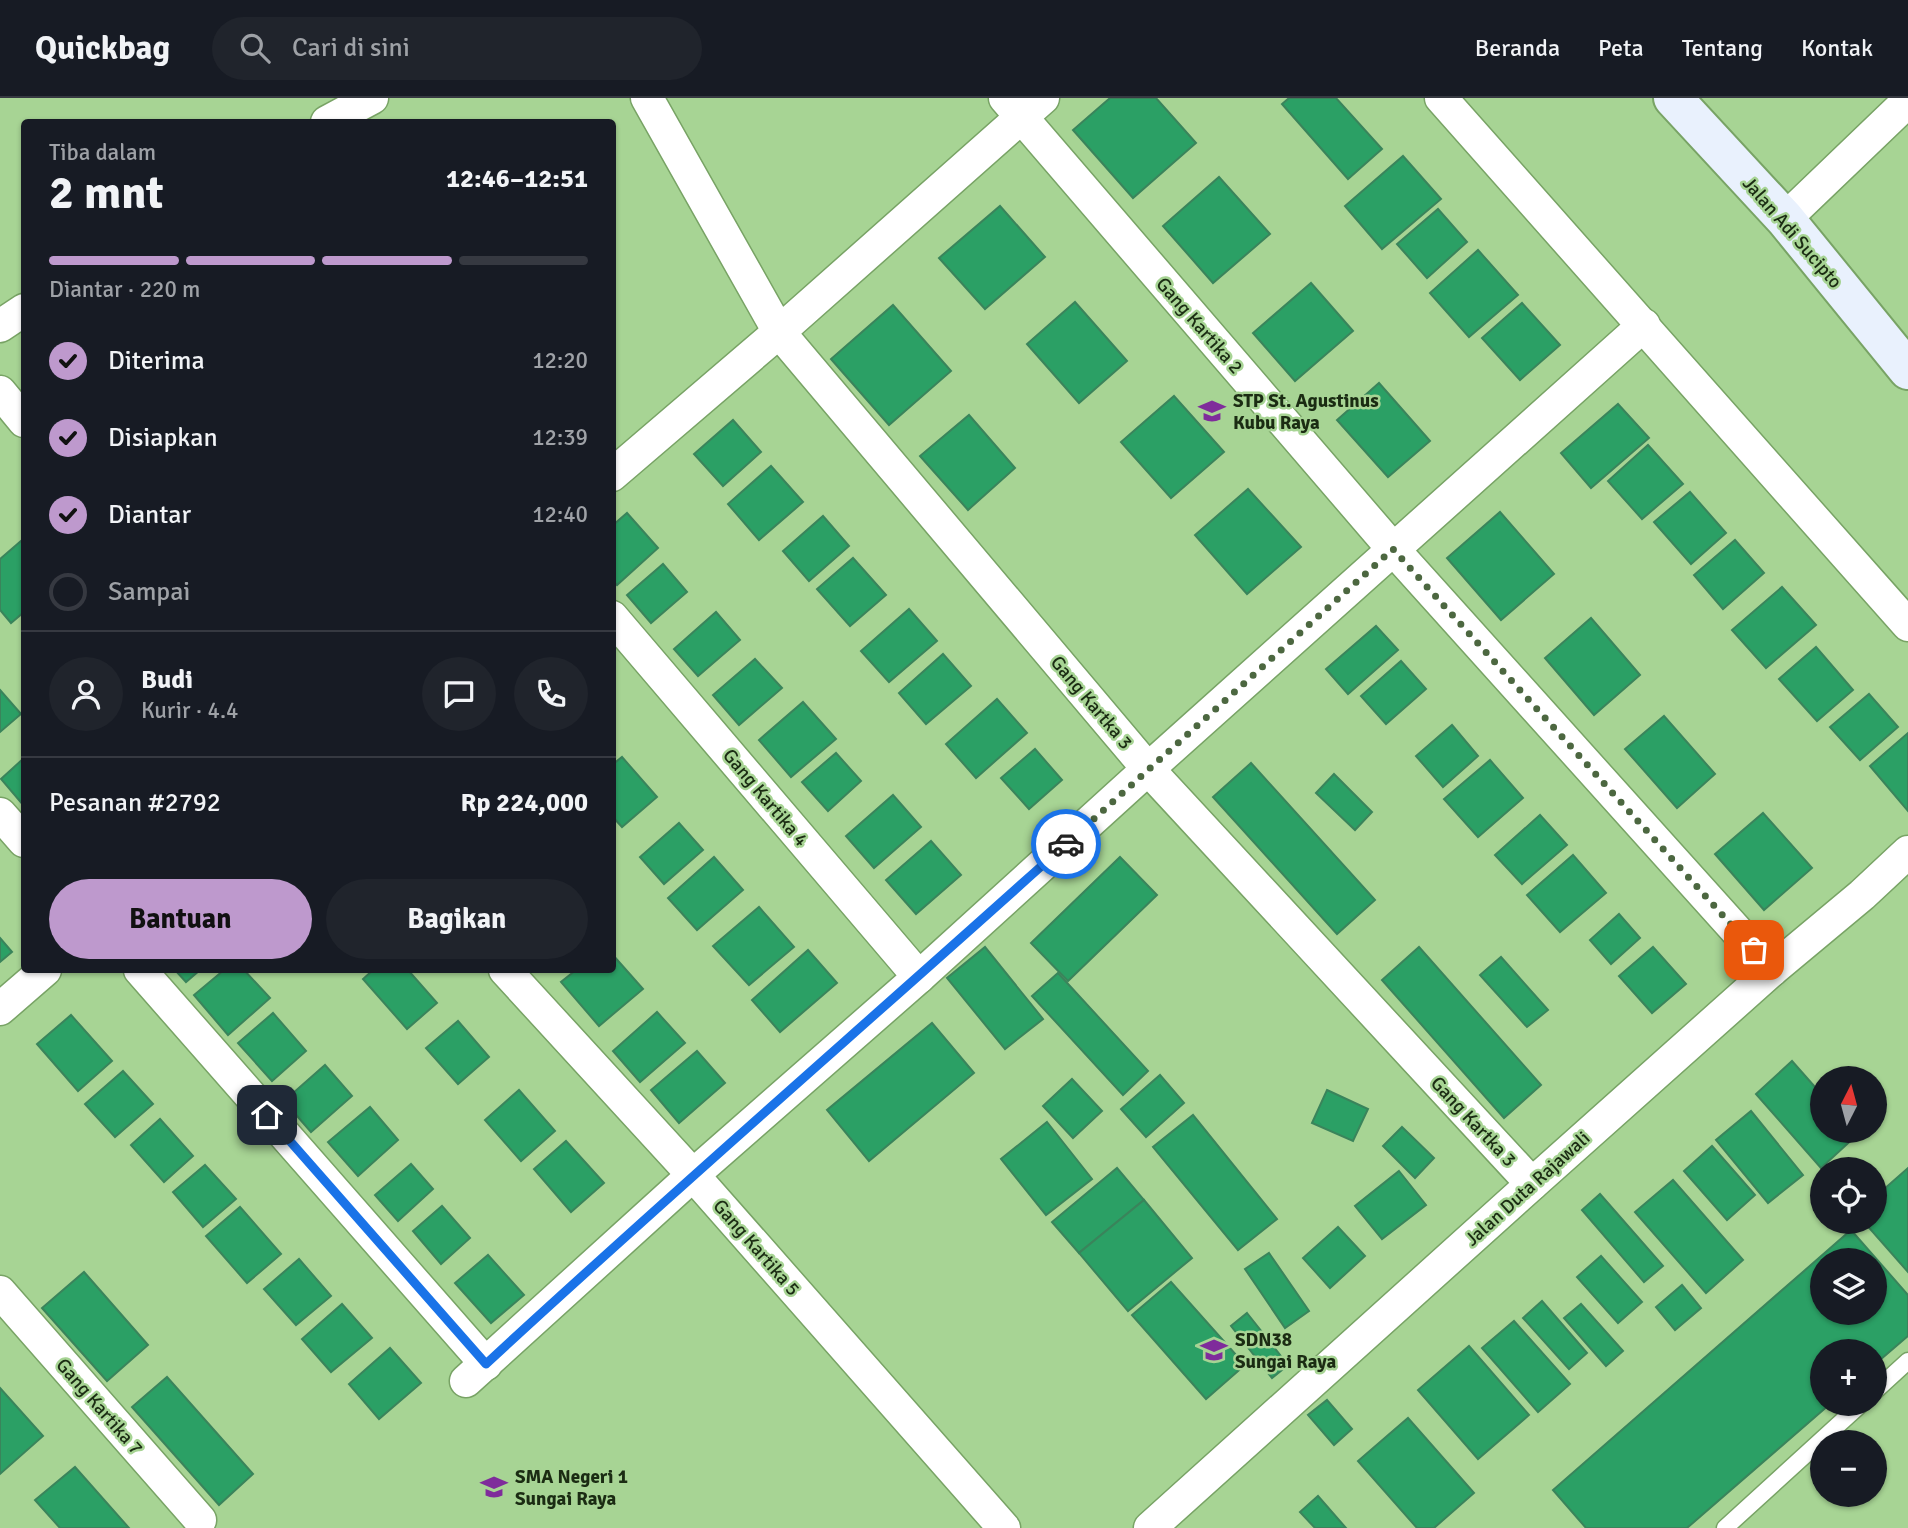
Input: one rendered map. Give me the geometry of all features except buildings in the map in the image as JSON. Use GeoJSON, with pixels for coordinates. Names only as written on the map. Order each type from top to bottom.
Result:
{"type":"FeatureCollection","features":[{"type":"Feature","properties":{"kind":"main road","name":"Jalan Adi Sucipto"},"geometry":{"type":"LineString","coordinates":[[1672,98],[1785,219],[1908,370]]}},
{"type":"Feature","properties":{"kind":"street"},"geometry":{"type":"LineString","coordinates":[[333,119],[372,98]]}},
{"type":"Feature","properties":{"kind":"street","name":"Gang Kartka 3"},"geometry":{"type":"LineString","coordinates":[[648,98],[779,332],[1148,769],[1532,1184]]}},
{"type":"Feature","properties":{"kind":"street"},"geometry":{"type":"LineString","coordinates":[[1441,98],[1908,625]]}},
{"type":"Feature","properties":{"kind":"street"},"geometry":{"type":"LineString","coordinates":[[1785,219],[1908,101]]}},
{"type":"Feature","properties":{"kind":"street"},"geometry":{"type":"LineString","coordinates":[[616,472],[779,332],[1023,104]]}},
{"type":"Feature","properties":{"kind":"street","name":"Gang Kartika 2"},"geometry":{"type":"LineString","coordinates":[[1023,104],[1393,549],[1772,970]]}},
{"type":"Feature","properties":{"kind":"street"},"geometry":{"type":"LineString","coordinates":[[0,326],[21,312]]}},
{"type":"Feature","properties":{"kind":"street"},"geometry":{"type":"LineString","coordinates":[[142,973],[476,1372],[1644,324]]}},
{"type":"Feature","properties":{"kind":"street"},"geometry":{"type":"LineString","coordinates":[[0,393],[21,418]]}},
{"type":"Feature","properties":{"kind":"street","name":"Gang Kartika 4"},"geometry":{"type":"LineString","coordinates":[[616,622],[919,977]]}},
{"type":"Feature","properties":{"kind":"street"},"geometry":{"type":"LineString","coordinates":[[0,814],[21,838]]}},
{"type":"Feature","properties":{"kind":"street","name":"Jalan Duta Rajawali"},"geometry":{"type":"LineString","coordinates":[[1150,1528],[1532,1184],[1908,852]]}},
{"type":"Feature","properties":{"kind":"street"},"geometry":{"type":"LineString","coordinates":[[0,1009],[42,973]]}},
{"type":"Feature","properties":{"kind":"street","name":"Gang Kartika 5"},"geometry":{"type":"LineString","coordinates":[[508,973],[693,1175],[1004,1528]]}},
{"type":"Feature","properties":{"kind":"street","name":"Gang Kartika 7"},"geometry":{"type":"LineString","coordinates":[[0,1292],[200,1520]]}},
{"type":"Feature","properties":{"kind":"lane"},"geometry":{"type":"LineString","coordinates":[[1887,1380],[1908,1361]]}},
{"type":"Feature","properties":{"kind":"lane"},"geometry":{"type":"LineString","coordinates":[[1725,1528],[1848,1416]]}},
{"type":"Feature","properties":{"kind":"way so far"},"geometry":{"type":"LineString","coordinates":[[1066,844],[1393,549],[1754,950]]}},
{"type":"Feature","properties":{"kind":"place","name":"STP St. Agustinus Kubu Raya"},"geometry":{"type":"Point","coordinates":[1212,411]}},
{"type":"Feature","properties":{"kind":"place","name":"SDN38 Sungai Raya"},"geometry":{"type":"Point","coordinates":[1214,1350]}},
{"type":"Feature","properties":{"kind":"place","name":"SMA Negeri 1 Sungai Raya"},"geometry":{"type":"Point","coordinates":[494,1487]}},
{"type":"Feature","properties":{"kind":"route"},"geometry":{"type":"LineString","coordinates":[[267,1115],[486,1364],[693,1175],[1066,844]]}}]}
